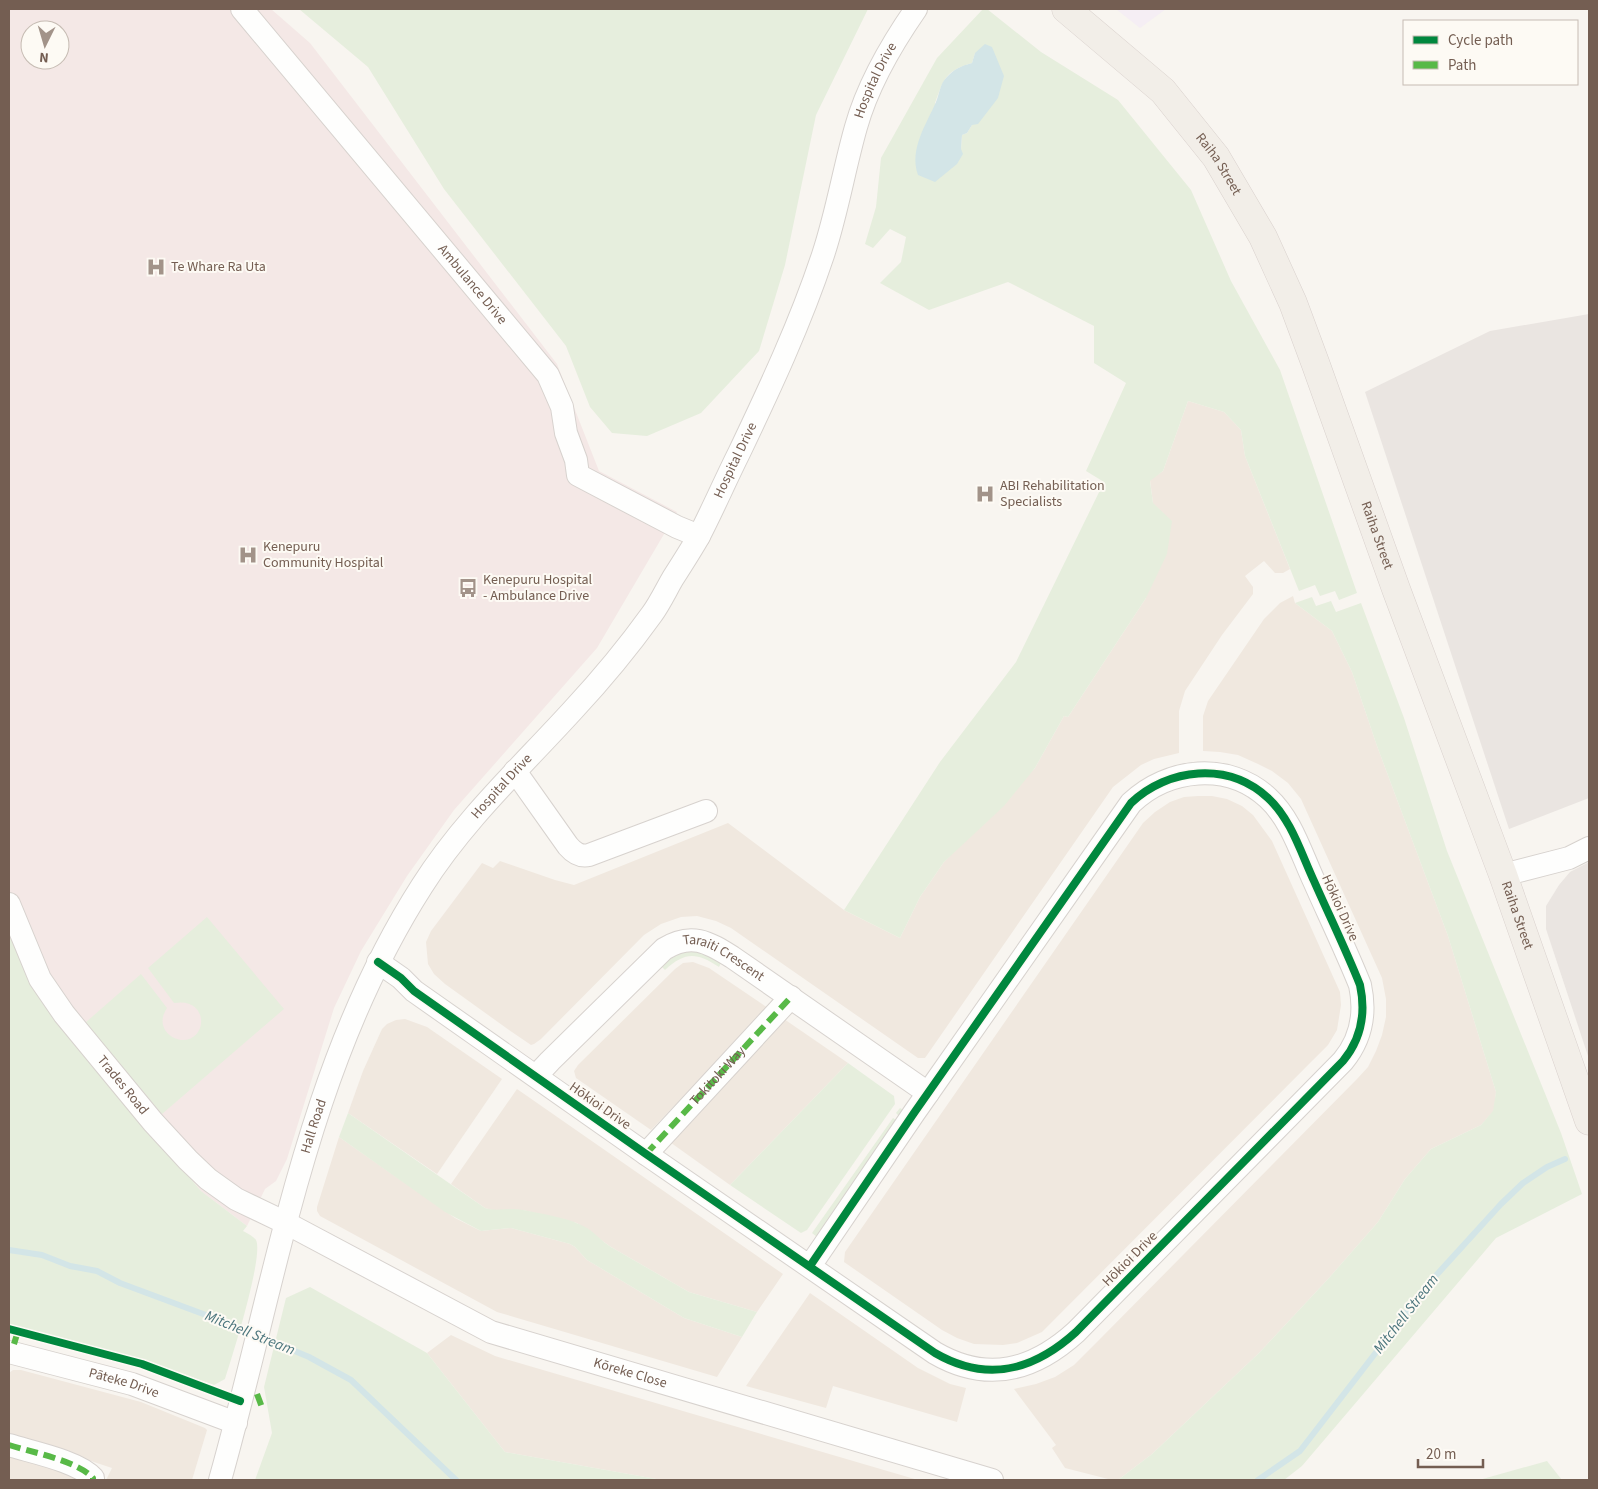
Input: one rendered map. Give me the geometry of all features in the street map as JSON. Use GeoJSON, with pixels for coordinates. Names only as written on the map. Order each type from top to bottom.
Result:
{"type":"FeatureCollection","features":[{"type":"Feature","properties":{"kind":"main road","name":"Raiha Street"},"geometry":{"type":"LineString","coordinates":[[1066,9],[1163,91],[1216,157],[1263,237],[1293,303],[1396,589],[1503,875],[1589,1121]]}},
{"type":"Feature","properties":{"kind":"street","name":"Ambulance Drive"},"geometry":{"type":"LineString","coordinates":[[242,9],[548,375],[562,407],[566,433],[576,460],[578,475],[698,536]]}},
{"type":"Feature","properties":{"kind":"street","name":"Hospital Drive"},"geometry":{"type":"LineString","coordinates":[[447,850],[515,771],[594,686],[651,616],[698,536],[767,395],[796,329],[823,256],[850,149],[865,99],[893,43],[916,9]]}},
{"type":"Feature","properties":{"kind":"street"},"geometry":{"type":"LineString","coordinates":[[515,771],[572,851],[581,855],[589,856],[706,810]]}},
{"type":"Feature","properties":{"kind":"street","name":"Hōkioi Drive"},"geometry":{"type":"LineString","coordinates":[[378,962],[414,991],[646,1154],[935,1353],[945,1359],[966,1366],[1001,1369],[1024,1365],[1051,1353],[1076,1332],[1343,1061],[1354,1046],[1363,1014],[1360,985],[1292,832],[1275,805],[1258,790],[1244,782],[1214,773],[1194,773],[1174,777],[1142,793],[1131,803],[928,1093],[810,1266]]}},
{"type":"Feature","properties":{"kind":"street"},"geometry":{"type":"LineString","coordinates":[[1503,875],[1569,858],[1589,848]]}},
{"type":"Feature","properties":{"kind":"street","name":"Hall Road"},"geometry":{"type":"LineString","coordinates":[[220,1480],[303,1159],[330,1073],[350,1020],[378,962],[418,891],[447,850]]}},
{"type":"Feature","properties":{"kind":"street","name":"Trades Road"},"geometry":{"type":"LineString","coordinates":[[9,904],[46,991],[153,1122],[188,1160],[222,1190],[243,1203],[286,1223]]}},
{"type":"Feature","properties":{"kind":"street","name":"Taraiti Crescent"},"geometry":{"type":"LineString","coordinates":[[536,1076],[656,956],[670,945],[683,940],[701,941],[718,947],[928,1093]]}},
{"type":"Feature","properties":{"kind":"street","name":"Tokitoki Way"},"geometry":{"type":"LineString","coordinates":[[646,1154],[791,997]]}},
{"type":"Feature","properties":{"kind":"street","name":"Kōreke Close"},"geometry":{"type":"LineString","coordinates":[[286,1223],[466,1320],[504,1337],[992,1480]]}},
{"type":"Feature","properties":{"kind":"street","name":"Pāteke Drive"},"geometry":{"type":"LineString","coordinates":[[9,1352],[132,1384],[236,1423]]}},
{"type":"Feature","properties":{"kind":"street"},"geometry":{"type":"LineString","coordinates":[[9,1445],[77,1466],[88,1472],[93,1480]]}},
{"type":"Feature","properties":{"kind":"shaded area"},"geometry":{"type":"Polygon","coordinates":[[[9,9],[271,9],[310,43],[557,364],[599,471],[677,512],[597,648],[454,810],[407,876],[361,951],[334,1008],[287,1159],[276,1181],[265,1189],[247,1226],[201,1191],[60,1024],[9,923],[9,9]]]}},
{"type":"Feature","properties":{"kind":"shaded area"},"geometry":{"type":"Polygon","coordinates":[[[1116,9],[1166,9],[1140,28],[1116,9]]]}},
{"type":"Feature","properties":{"kind":"shaded area"},"geometry":{"type":"Polygon","coordinates":[[[985,44],[992,47],[1004,76],[998,98],[978,124],[972,125],[967,133],[962,135],[961,149],[963,154],[957,164],[935,182],[918,175],[916,165],[917,147],[942,83],[955,70],[972,63],[975,53],[985,44]]]}},
{"type":"Feature","properties":{"kind":"shaded area"},"geometry":{"type":"Polygon","coordinates":[[[1589,314],[1589,798],[1509,829],[1365,392],[1490,331],[1589,314]]]}},
{"type":"Feature","properties":{"kind":"shaded area"},"geometry":{"type":"Polygon","coordinates":[[[1188,401],[1224,412],[1241,430],[1245,456],[1290,569],[1283,573],[1275,573],[1264,561],[1245,576],[1253,587],[1253,594],[1222,635],[1185,691],[1179,711],[1179,753],[1154,759],[1141,765],[1113,787],[925,1058],[918,1058],[731,928],[716,921],[697,916],[681,917],[661,924],[644,935],[541,1039],[531,1045],[445,984],[434,974],[428,964],[426,942],[431,931],[482,863],[493,868],[500,861],[574,885],[728,823],[844,910],[900,938],[920,897],[944,862],[1035,768],[1064,716],[1068,717],[1146,598],[1153,503],[1150,480],[1163,471],[1188,401]]]}},
{"type":"Feature","properties":{"kind":"shaded area"},"geometry":{"type":"Polygon","coordinates":[[[1293,596],[1295,603],[1332,631],[1352,672],[1377,746],[1448,936],[1496,1092],[1494,1111],[1481,1125],[1431,1149],[1405,1179],[1378,1222],[1259,1353],[1152,1454],[1118,1480],[1112,1480],[1065,1468],[1052,1448],[1056,1445],[1014,1389],[1055,1377],[1074,1365],[1368,1067],[1382,1035],[1386,1017],[1386,999],[1382,978],[1301,799],[1288,783],[1272,771],[1258,764],[1238,755],[1203,751],[1203,716],[1208,701],[1264,619],[1280,603],[1293,596]]]}},
{"type":"Feature","properties":{"kind":"shaded area"},"geometry":{"type":"Polygon","coordinates":[[[1198,796],[1227,799],[1242,806],[1253,815],[1272,841],[1340,992],[1341,1005],[1337,1030],[1328,1045],[1042,1332],[1017,1343],[1003,1345],[974,1344],[957,1338],[942,1330],[844,1262],[845,1252],[1143,823],[1170,802],[1184,797],[1198,796]]]}},
{"type":"Feature","properties":{"kind":"shaded area"},"geometry":{"type":"Polygon","coordinates":[[[1589,862],[1589,1059],[1546,929],[1546,906],[1570,872],[1589,862]]]}},
{"type":"Feature","properties":{"kind":"shaded area"},"geometry":{"type":"Polygon","coordinates":[[[693,962],[709,968],[768,1008],[651,1130],[576,1078],[574,1071],[675,969],[683,963],[693,962]]]}},
{"type":"Feature","properties":{"kind":"shaded area"},"geometry":{"type":"Polygon","coordinates":[[[405,1019],[427,1027],[502,1079],[437,1174],[348,1113],[363,1071],[382,1029],[387,1024],[396,1020],[405,1019]]]}},
{"type":"Feature","properties":{"kind":"shaded area"},"geometry":{"type":"Polygon","coordinates":[[[784,1019],[848,1063],[730,1185],[667,1140],[784,1019]]]}},
{"type":"Feature","properties":{"kind":"shaded area"},"geometry":{"type":"Polygon","coordinates":[[[517,1089],[783,1274],[757,1312],[689,1292],[611,1247],[577,1223],[523,1210],[492,1210],[485,1208],[451,1184],[517,1089]]]}},
{"type":"Feature","properties":{"kind":"shaded area"},"geometry":{"type":"Polygon","coordinates":[[[339,1137],[455,1218],[481,1231],[511,1228],[570,1244],[587,1260],[684,1318],[742,1337],[717,1377],[497,1312],[320,1216],[317,1207],[339,1137]]]}},
{"type":"Feature","properties":{"kind":"shaded area"},"geometry":{"type":"Polygon","coordinates":[[[810,1293],[918,1368],[950,1384],[966,1388],[957,1422],[833,1386],[826,1408],[746,1386],[810,1293]]]}},
{"type":"Feature","properties":{"kind":"shaded area"},"geometry":{"type":"Polygon","coordinates":[[[451,1335],[495,1356],[918,1480],[662,1480],[505,1452],[427,1353],[451,1335]]]}},
{"type":"Feature","properties":{"kind":"shaded area"},"geometry":{"type":"Polygon","coordinates":[[[13,1370],[21,1370],[141,1402],[205,1428],[207,1430],[192,1480],[106,1480],[112,1468],[9,1434],[9,1373],[13,1370]]]}},
{"type":"Feature","properties":{"kind":"shaded area"},"geometry":{"type":"Polygon","coordinates":[[[9,1453],[74,1474],[81,1480],[9,1480],[9,1453]]]}},
{"type":"Feature","properties":{"kind":"green space"},"geometry":{"type":"Polygon","coordinates":[[[299,9],[868,9],[816,115],[785,265],[759,351],[701,413],[647,436],[612,433],[590,407],[566,346],[444,189],[368,67],[299,9]]]}},
{"type":"Feature","properties":{"kind":"green space"},"geometry":{"type":"Polygon","coordinates":[[[983,9],[987,9],[1041,52],[1118,100],[1191,190],[1231,281],[1280,370],[1357,593],[1339,600],[1335,591],[1320,596],[1315,585],[1299,591],[1245,456],[1241,430],[1224,412],[1188,401],[1163,471],[1150,481],[1153,503],[1172,521],[1167,554],[1146,598],[1068,717],[1064,716],[1035,768],[1004,806],[944,862],[920,897],[900,938],[844,910],[940,762],[1016,662],[1104,482],[1086,471],[1126,383],[1094,363],[1094,326],[1008,282],[929,310],[880,283],[901,262],[906,237],[890,229],[873,248],[865,244],[876,207],[881,158],[937,58],[983,9]],[[975,53],[972,63],[956,69],[947,77],[935,103],[961,149],[962,135],[967,133],[972,125],[975,53]]]}},
{"type":"Feature","properties":{"kind":"green space"},"geometry":{"type":"Polygon","coordinates":[[[1312,597],[1316,606],[1331,601],[1336,612],[1361,603],[1404,718],[1447,851],[1561,1133],[1582,1194],[1496,1238],[1302,1466],[1284,1480],[1118,1480],[1152,1454],[1259,1353],[1378,1222],[1405,1179],[1431,1149],[1481,1125],[1493,1111],[1496,1092],[1448,936],[1377,746],[1352,672],[1332,631],[1295,603],[1312,597]]]}},
{"type":"Feature","properties":{"kind":"green space"},"geometry":{"type":"Polygon","coordinates":[[[207,917],[284,1009],[162,1114],[85,1023],[141,974],[167,1008],[163,1016],[163,1022],[167,1032],[172,1037],[181,1040],[190,1039],[196,1034],[200,1028],[201,1020],[199,1013],[194,1007],[186,1003],[174,1003],[148,968],[207,917]]]}},
{"type":"Feature","properties":{"kind":"green space"},"geometry":{"type":"Polygon","coordinates":[[[9,923],[60,1024],[201,1191],[247,1226],[243,1231],[256,1240],[256,1265],[240,1330],[225,1379],[214,1385],[138,1358],[9,1324],[9,923]]]}},
{"type":"Feature","properties":{"kind":"green space"},"geometry":{"type":"Polygon","coordinates":[[[698,950],[722,961],[719,967],[704,959],[691,956],[679,960],[665,970],[661,966],[677,953],[698,950]]]}},
{"type":"Feature","properties":{"kind":"green space"},"geometry":{"type":"Polygon","coordinates":[[[848,1063],[894,1096],[895,1104],[807,1230],[801,1233],[730,1185],[848,1063]]]}},
{"type":"Feature","properties":{"kind":"green space"},"geometry":{"type":"Polygon","coordinates":[[[900,1108],[905,1111],[817,1237],[812,1233],[893,1118],[896,1120],[899,1116],[896,1113],[900,1108]]]}},
{"type":"Feature","properties":{"kind":"green space"},"geometry":{"type":"Polygon","coordinates":[[[348,1113],[485,1208],[494,1210],[523,1210],[577,1223],[587,1228],[611,1247],[689,1292],[757,1312],[742,1337],[684,1318],[587,1260],[570,1244],[511,1228],[481,1231],[445,1212],[339,1137],[348,1113]]]}},
{"type":"Feature","properties":{"kind":"green space"},"geometry":{"type":"Polygon","coordinates":[[[310,1287],[427,1353],[505,1452],[662,1480],[255,1480],[272,1433],[264,1387],[286,1298],[310,1287]]]}},
{"type":"Feature","properties":{"kind":"green space"},"geometry":{"type":"Polygon","coordinates":[[[1547,1461],[1562,1480],[1479,1480],[1547,1461]]]}},
{"type":"Feature","properties":{"kind":"waterway","name":"Mitchell Stream"},"geometry":{"type":"LineString","coordinates":[[1258,1480],[1300,1451],[1431,1281],[1501,1204],[1523,1183],[1547,1167],[1565,1159]]}},
{"type":"Feature","properties":{"kind":"waterway","name":"Mitchell Stream"},"geometry":{"type":"LineString","coordinates":[[9,1250],[42,1255],[70,1266],[97,1271],[120,1283],[230,1324],[309,1357],[351,1380],[456,1480]]}},
{"type":"Feature","properties":{"kind":"marked path"},"geometry":{"type":"LineString","coordinates":[[646,1154],[791,997]]}},
{"type":"Feature","properties":{"kind":"marked path"},"geometry":{"type":"LineString","coordinates":[[14,1344],[18,1331]]}},
{"type":"Feature","properties":{"kind":"marked path"},"geometry":{"type":"LineString","coordinates":[[257,1394],[263,1410]]}},
{"type":"Feature","properties":{"kind":"marked path"},"geometry":{"type":"LineString","coordinates":[[9,1445],[66,1462],[86,1472],[93,1480]]}},
{"type":"Feature","properties":{"kind":"cycle path"},"geometry":{"type":"LineString","coordinates":[[378,962],[401,978],[414,991],[646,1154],[935,1353],[973,1368],[991,1370],[1009,1368],[1026,1364],[1043,1356],[1076,1332],[1343,1061],[1355,1043],[1361,1025],[1363,1005],[1360,985],[1295,837],[1283,816],[1268,798],[1252,786],[1235,778],[1217,774],[1198,774],[1180,776],[1162,782],[1146,791],[1131,803],[914,1113],[810,1266]]}},
{"type":"Feature","properties":{"kind":"cycle path"},"geometry":{"type":"LineString","coordinates":[[9,1329],[142,1364],[240,1401]]}},
{"type":"Feature","properties":{"kind":"place","name":"Te Whare Ra Uta"},"geometry":{"type":"Point","coordinates":[156,267]}},
{"type":"Feature","properties":{"kind":"place","name":"ABI Rehabilitation Specialists"},"geometry":{"type":"Point","coordinates":[985,494]}},
{"type":"Feature","properties":{"kind":"place","name":"Kenepuru Community Hospital"},"geometry":{"type":"Point","coordinates":[248,555]}},
{"type":"Feature","properties":{"kind":"place","name":"Kenepuru Hospital - Ambulance Drive"},"geometry":{"type":"Point","coordinates":[468,588]}}]}
